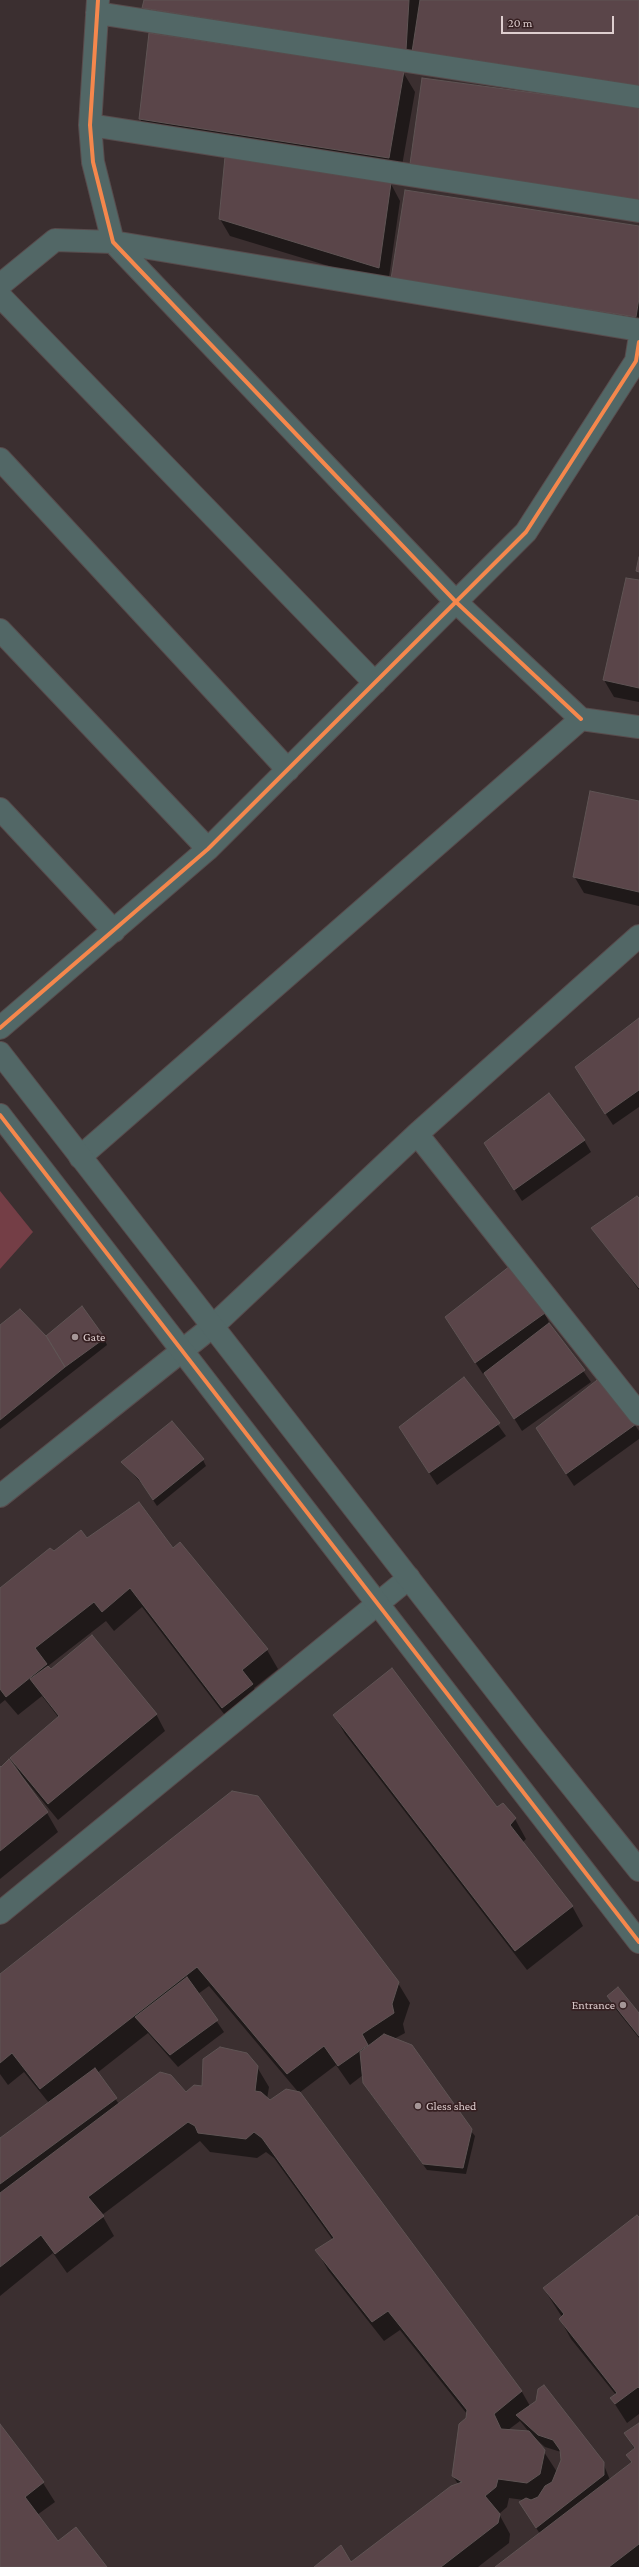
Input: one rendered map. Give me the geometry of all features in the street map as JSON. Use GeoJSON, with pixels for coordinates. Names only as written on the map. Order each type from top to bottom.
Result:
{"type":"FeatureCollection","features":[{"type":"Feature","properties":{"kind":"street"},"geometry":{"type":"LineString","coordinates":[[639,97],[98,7],[90,125],[93,162],[113,242],[456,602],[581,719],[639,727]]}},
{"type":"Feature","properties":{"kind":"street"},"geometry":{"type":"LineString","coordinates":[[90,125],[639,211]]}},
{"type":"Feature","properties":{"kind":"street"},"geometry":{"type":"LineString","coordinates":[[0,285],[55,240],[113,242],[639,330]]}},
{"type":"Feature","properties":{"kind":"street"},"geometry":{"type":"LineString","coordinates":[[0,296],[375,683]]}},
{"type":"Feature","properties":{"kind":"street"},"geometry":{"type":"LineString","coordinates":[[0,1028],[208,850],[526,532],[636,361],[639,342]]}},
{"type":"Feature","properties":{"kind":"street"},"geometry":{"type":"LineString","coordinates":[[0,459],[288,770]]}},
{"type":"Feature","properties":{"kind":"street"},"geometry":{"type":"LineString","coordinates":[[0,630],[208,850]]}},
{"type":"Feature","properties":{"kind":"street"},"geometry":{"type":"LineString","coordinates":[[80,1157],[581,719]]}},
{"type":"Feature","properties":{"kind":"street"},"geometry":{"type":"LineString","coordinates":[[0,809],[114,931]]}},
{"type":"Feature","properties":{"kind":"street"},"geometry":{"type":"LineString","coordinates":[[0,1496],[213,1326],[417,1134],[639,936]]}},
{"type":"Feature","properties":{"kind":"street"},"geometry":{"type":"LineString","coordinates":[[0,1053],[533,1738],[639,1870]]}},
{"type":"Feature","properties":{"kind":"street"},"geometry":{"type":"LineString","coordinates":[[0,1115],[637,1937]]}},
{"type":"Feature","properties":{"kind":"street"},"geometry":{"type":"LineString","coordinates":[[417,1134],[639,1414]]}},
{"type":"Feature","properties":{"kind":"street"},"geometry":{"type":"LineString","coordinates":[[0,1913],[409,1578]]}},
{"type":"Feature","properties":{"kind":"shaded area"},"geometry":{"type":"Polygon","coordinates":[[[0,1191],[33,1232],[0,1269],[0,1191]]]}},
{"type":"Feature","properties":{"kind":"building"},"geometry":{"type":"Polygon","coordinates":[[[144,0],[409,0],[406,50],[142,8],[144,0]]]}},
{"type":"Feature","properties":{"kind":"building"},"geometry":{"type":"Polygon","coordinates":[[[420,0],[639,0],[639,89],[412,52],[420,0]]]}},
{"type":"Feature","properties":{"kind":"building"},"geometry":{"type":"Polygon","coordinates":[[[149,33],[404,71],[389,158],[139,119],[149,33]]]}},
{"type":"Feature","properties":{"kind":"building"},"geometry":{"type":"Polygon","coordinates":[[[422,78],[639,107],[639,200],[410,164],[422,78]]]}},
{"type":"Feature","properties":{"kind":"building"},"geometry":{"type":"Polygon","coordinates":[[[225,157],[391,183],[379,268],[219,219],[225,157]]]}},
{"type":"Feature","properties":{"kind":"building"},"geometry":{"type":"Polygon","coordinates":[[[405,190],[639,226],[639,298],[636,317],[391,279],[405,190]]]}},
{"type":"Feature","properties":{"kind":"building"},"geometry":{"type":"Polygon","coordinates":[[[639,557],[639,572],[636,571],[639,557]]]}},
{"type":"Feature","properties":{"kind":"building"},"geometry":{"type":"Polygon","coordinates":[[[626,578],[639,580],[639,688],[603,680],[626,578]]]}},
{"type":"Feature","properties":{"kind":"building"},"geometry":{"type":"Polygon","coordinates":[[[590,791],[639,801],[639,892],[573,877],[590,791]]]}},
{"type":"Feature","properties":{"kind":"building"},"geometry":{"type":"Polygon","coordinates":[[[639,1018],[639,1090],[605,1114],[575,1067],[639,1018]]]}},
{"type":"Feature","properties":{"kind":"building"},"geometry":{"type":"Polygon","coordinates":[[[549,1093],[585,1140],[514,1190],[484,1143],[549,1093]]]}},
{"type":"Feature","properties":{"kind":"building"},"geometry":{"type":"Polygon","coordinates":[[[637,1196],[639,1198],[639,1288],[591,1228],[637,1196]]]}},
{"type":"Feature","properties":{"kind":"building"},"geometry":{"type":"Polygon","coordinates":[[[510,1266],[545,1313],[475,1363],[445,1317],[510,1266]]]}},
{"type":"Feature","properties":{"kind":"building","name":"Gate"},"geometry":{"type":"Polygon","coordinates":[[[82,1306],[105,1338],[65,1367],[46,1336],[82,1306]]]}},
{"type":"Feature","properties":{"kind":"building"},"geometry":{"type":"Polygon","coordinates":[[[20,1309],[47,1337],[65,1367],[0,1420],[0,1325],[20,1309]]]}},
{"type":"Feature","properties":{"kind":"building"},"geometry":{"type":"Polygon","coordinates":[[[549,1323],[585,1370],[514,1419],[484,1373],[549,1323]]]}},
{"type":"Feature","properties":{"kind":"building"},"geometry":{"type":"Polygon","coordinates":[[[464,1377],[500,1423],[429,1473],[399,1427],[464,1377]]]}},
{"type":"Feature","properties":{"kind":"building"},"geometry":{"type":"Polygon","coordinates":[[[601,1377],[636,1424],[566,1474],[536,1428],[601,1377]]]}},
{"type":"Feature","properties":{"kind":"building"},"geometry":{"type":"Polygon","coordinates":[[[172,1421],[204,1459],[153,1500],[139,1479],[121,1462],[172,1421]]]}},
{"type":"Feature","properties":{"kind":"building"},"geometry":{"type":"Polygon","coordinates":[[[139,1502],[173,1548],[180,1542],[268,1649],[242,1670],[253,1684],[222,1708],[130,1588],[102,1612],[94,1602],[35,1648],[47,1664],[6,1697],[0,1689],[0,1588],[50,1548],[54,1551],[81,1530],[87,1538],[139,1502]]]}},
{"type":"Feature","properties":{"kind":"building"},"geometry":{"type":"Polygon","coordinates":[[[92,1635],[157,1714],[48,1804],[10,1758],[59,1716],[30,1679],[48,1666],[51,1669],[92,1635]]]}},
{"type":"Feature","properties":{"kind":"building"},"geometry":{"type":"Polygon","coordinates":[[[392,1668],[497,1807],[503,1803],[516,1818],[510,1825],[573,1906],[515,1951],[333,1715],[392,1668]]]}},
{"type":"Feature","properties":{"kind":"building"},"geometry":{"type":"Polygon","coordinates":[[[9,1759],[48,1812],[0,1851],[0,1766],[1,1767],[9,1759]]]}},
{"type":"Feature","properties":{"kind":"building"},"geometry":{"type":"Polygon","coordinates":[[[232,1791],[258,1796],[399,1982],[392,2004],[394,2013],[362,2034],[368,2045],[338,2066],[324,2046],[287,2074],[197,1967],[40,2089],[12,2053],[0,2063],[0,1974],[232,1791]]]}},
{"type":"Feature","properties":{"kind":"building"},"geometry":{"type":"Polygon","coordinates":[[[187,1977],[218,2020],[170,2055],[135,2017],[187,1977]]]}},
{"type":"Feature","properties":{"kind":"building","name":"Entrance"},"geometry":{"type":"Polygon","coordinates":[[[618,1987],[639,2013],[639,2036],[607,1996],[618,1987]]]}},
{"type":"Feature","properties":{"kind":"building","name":"Gless shed"},"geometry":{"type":"Polygon","coordinates":[[[384,2034],[412,2045],[472,2129],[463,2168],[423,2164],[363,2083],[360,2052],[384,2034]]]}},
{"type":"Feature","properties":{"kind":"building"},"geometry":{"type":"Polygon","coordinates":[[[220,2047],[247,2053],[258,2066],[255,2091],[261,2092],[270,2100],[286,2089],[300,2092],[522,2391],[494,2414],[501,2429],[529,2431],[545,2450],[540,2474],[527,2483],[498,2479],[496,2487],[485,2496],[500,2514],[498,2523],[441,2567],[314,2567],[341,2545],[351,2562],[451,2486],[462,2482],[452,2476],[459,2424],[466,2418],[467,2410],[388,2311],[372,2322],[315,2250],[334,2238],[262,2138],[254,2132],[246,2139],[198,2133],[195,2126],[188,2122],[88,2197],[104,2216],[55,2254],[41,2235],[0,2267],[0,2193],[160,2072],[171,2075],[186,2092],[194,2085],[202,2086],[203,2059],[220,2047]]]}},
{"type":"Feature","properties":{"kind":"building"},"geometry":{"type":"Polygon","coordinates":[[[95,2068],[117,2098],[0,2184],[0,2138],[95,2068]]]}},
{"type":"Feature","properties":{"kind":"building"},"geometry":{"type":"Polygon","coordinates":[[[637,2215],[639,2217],[639,2388],[638,2387],[615,2404],[610,2398],[617,2393],[559,2319],[564,2314],[543,2288],[637,2215]]]}},
{"type":"Feature","properties":{"kind":"building"},"geometry":{"type":"Polygon","coordinates":[[[544,2385],[604,2462],[604,2475],[536,2528],[519,2502],[526,2498],[531,2500],[538,2497],[545,2486],[552,2482],[561,2460],[560,2450],[553,2440],[538,2435],[516,2415],[536,2401],[538,2389],[544,2385]]]}},
{"type":"Feature","properties":{"kind":"building"},"geometry":{"type":"Polygon","coordinates":[[[639,2423],[639,2544],[609,2567],[495,2567],[632,2462],[626,2455],[635,2448],[624,2433],[639,2423]]]}},
{"type":"Feature","properties":{"kind":"building"},"geometry":{"type":"Polygon","coordinates":[[[0,2424],[44,2482],[25,2497],[58,2541],[76,2527],[107,2567],[0,2567],[0,2424]]]}},
{"type":"Feature","properties":{"kind":"cycle path"},"geometry":{"type":"LineString","coordinates":[[98,0],[90,125],[93,162],[113,242],[456,602],[581,719]]}},
{"type":"Feature","properties":{"kind":"cycle path"},"geometry":{"type":"LineString","coordinates":[[0,1028],[208,849],[526,532],[636,361],[639,342]]}},
{"type":"Feature","properties":{"kind":"cycle path"},"geometry":{"type":"LineString","coordinates":[[0,1115],[639,1942]]}},
{"type":"Feature","properties":{"kind":"place","name":"Gate"},"geometry":{"type":"Point","coordinates":[75,1337]}},
{"type":"Feature","properties":{"kind":"place","name":"Entrance"},"geometry":{"type":"Point","coordinates":[623,2005]}},
{"type":"Feature","properties":{"kind":"place","name":"Gless shed"},"geometry":{"type":"Point","coordinates":[418,2106]}}]}
